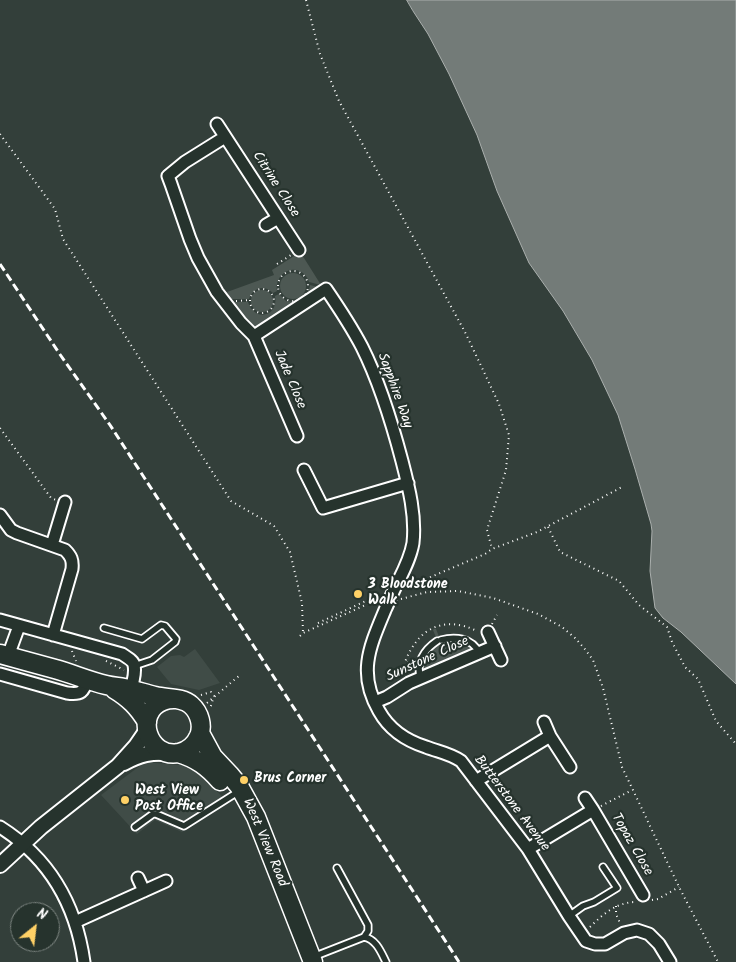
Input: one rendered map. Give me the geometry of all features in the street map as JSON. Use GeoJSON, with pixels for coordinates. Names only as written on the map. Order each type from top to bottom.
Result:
{"type":"FeatureCollection","features":[{"type":"Feature","properties":{"kind":"main road","name":"West View Road"},"geometry":{"type":"LineString","coordinates":[[4,655],[56,669],[129,694],[184,700],[198,712],[201,722],[200,733],[213,757],[239,786],[256,817],[309,961]]}},
{"type":"Feature","properties":{"kind":"main road","name":"West View Road"},"geometry":{"type":"LineString","coordinates":[[129,694],[141,712],[154,745],[164,752],[190,756],[214,774],[232,795],[250,827],[309,961]]}},
{"type":"Feature","properties":{"kind":"main road"},"geometry":{"type":"LineString","coordinates":[[147,726],[150,712],[164,700],[174,698]]}},
{"type":"Feature","properties":{"kind":"main road"},"geometry":{"type":"LineString","coordinates":[[175,753],[186,751],[197,741],[200,733]]}},
{"type":"Feature","properties":{"kind":"street","name":"Citrine Close"},"geometry":{"type":"LineString","coordinates":[[217,124],[299,250]]}},
{"type":"Feature","properties":{"kind":"street","name":"Jade Close"},"geometry":{"type":"LineString","coordinates":[[225,137],[185,162],[168,176],[190,239],[208,277],[241,323],[254,336],[297,436]]}},
{"type":"Feature","properties":{"kind":"street"},"geometry":{"type":"LineString","coordinates":[[266,225],[278,218]]}},
{"type":"Feature","properties":{"kind":"street","name":"Sapphire Way"},"geometry":{"type":"LineString","coordinates":[[254,336],[326,289],[350,325],[373,372],[387,411],[408,483],[414,514],[413,544],[398,592]]}},
{"type":"Feature","properties":{"kind":"street"},"geometry":{"type":"LineString","coordinates":[[304,470],[322,508],[408,483]]}},
{"type":"Feature","properties":{"kind":"street"},"geometry":{"type":"LineString","coordinates":[[52,545],[65,502]]}},
{"type":"Feature","properties":{"kind":"street"},"geometry":{"type":"LineString","coordinates":[[0,515],[11,530],[65,550],[73,561],[53,635]]}},
{"type":"Feature","properties":{"kind":"street","name":"Butterstone Avenue"},"geometry":{"type":"LineString","coordinates":[[398,592],[373,638],[368,654],[367,672],[370,688],[375,702],[387,722],[412,742],[452,755],[461,762],[528,849],[586,941],[595,944],[605,944],[624,933],[637,930],[649,934],[659,944],[670,962]]}},
{"type":"Feature","properties":{"kind":"street"},"geometry":{"type":"LineString","coordinates":[[0,620],[122,654],[129,658],[134,666],[134,676],[129,694]]}},
{"type":"Feature","properties":{"kind":"street"},"geometry":{"type":"LineString","coordinates":[[4,655],[19,626]]}},
{"type":"Feature","properties":{"kind":"street"},"geometry":{"type":"LineString","coordinates":[[489,630],[501,660]]}},
{"type":"Feature","properties":{"kind":"street","name":"Sunstone Close"},"geometry":{"type":"LineString","coordinates":[[375,702],[420,678],[494,646]]}},
{"type":"Feature","properties":{"kind":"street"},"geometry":{"type":"LineString","coordinates":[[0,674],[76,694],[84,690],[88,679]]}},
{"type":"Feature","properties":{"kind":"street"},"geometry":{"type":"LineString","coordinates":[[544,722],[550,736],[570,767]]}},
{"type":"Feature","properties":{"kind":"street"},"geometry":{"type":"LineString","coordinates":[[0,865],[41,827],[118,766],[136,746],[147,726]]}},
{"type":"Feature","properties":{"kind":"street"},"geometry":{"type":"LineString","coordinates":[[476,781],[550,736]]}},
{"type":"Feature","properties":{"kind":"street"},"geometry":{"type":"LineString","coordinates":[[118,766],[144,754],[175,753]]}},
{"type":"Feature","properties":{"kind":"street","name":"Topaz Close"},"geometry":{"type":"LineString","coordinates":[[584,794],[595,809],[642,899]]}},
{"type":"Feature","properties":{"kind":"street","name":"Topaz Close"},"geometry":{"type":"LineString","coordinates":[[528,849],[595,809]]}},
{"type":"Feature","properties":{"kind":"street"},"geometry":{"type":"LineString","coordinates":[[0,827],[37,857],[62,892],[75,922],[84,962]]}},
{"type":"Feature","properties":{"kind":"street"},"geometry":{"type":"LineString","coordinates":[[138,878],[144,891]]}},
{"type":"Feature","properties":{"kind":"street"},"geometry":{"type":"LineString","coordinates":[[75,922],[166,881]]}},
{"type":"Feature","properties":{"kind":"lane"},"geometry":{"type":"LineString","coordinates":[[104,628],[142,639],[161,625],[165,626],[176,639],[152,660],[134,666]]}},
{"type":"Feature","properties":{"kind":"lane"},"geometry":{"type":"LineString","coordinates":[[420,678],[419,666],[423,654],[430,646],[439,641],[448,638],[460,638],[472,643],[479,653]]}},
{"type":"Feature","properties":{"kind":"lane"},"geometry":{"type":"LineString","coordinates":[[135,827],[153,814],[184,826],[232,795]]}},
{"type":"Feature","properties":{"kind":"lane"},"geometry":{"type":"LineString","coordinates":[[569,916],[583,906],[594,902],[617,888],[603,867]]}},
{"type":"Feature","properties":{"kind":"lane"},"geometry":{"type":"LineString","coordinates":[[309,961],[364,937],[368,931],[368,925],[337,868]]}},
{"type":"Feature","properties":{"kind":"lane"},"geometry":{"type":"LineString","coordinates":[[364,937],[370,938],[374,942],[386,962]]}},
{"type":"Feature","properties":{"kind":"path"},"geometry":{"type":"LineString","coordinates":[[306,0],[320,54],[339,101],[466,334],[499,404],[509,434],[506,470],[487,530],[492,549]]}},
{"type":"Feature","properties":{"kind":"path"},"geometry":{"type":"LineString","coordinates":[[0,134],[55,209],[63,239],[231,500],[274,526],[290,552],[302,603],[303,633]]}},
{"type":"Feature","properties":{"kind":"path"},"geometry":{"type":"LineString","coordinates":[[277,264],[299,250]]}},
{"type":"Feature","properties":{"kind":"path"},"geometry":{"type":"LineString","coordinates":[[296,271],[307,280],[307,293],[298,300],[286,299],[279,292],[280,279],[288,272],[296,271]]}},
{"type":"Feature","properties":{"kind":"path"},"geometry":{"type":"LineString","coordinates":[[260,289],[267,290],[273,295],[275,300],[274,306],[266,313],[260,313],[251,307],[250,300],[253,294],[260,289]]}},
{"type":"Feature","properties":{"kind":"path"},"geometry":{"type":"LineString","coordinates":[[273,295],[279,292]]}},
{"type":"Feature","properties":{"kind":"path"},"geometry":{"type":"LineString","coordinates":[[231,301],[250,300]]}},
{"type":"Feature","properties":{"kind":"path"},"geometry":{"type":"LineString","coordinates":[[0,428],[50,498],[65,502]]}},
{"type":"Feature","properties":{"kind":"path"},"geometry":{"type":"LineString","coordinates":[[300,636],[303,633],[485,554],[492,549],[537,532],[622,487]]}},
{"type":"Feature","properties":{"kind":"path"},"geometry":{"type":"LineString","coordinates":[[548,526],[560,552],[619,581],[639,604],[667,627],[672,642],[685,667],[698,679],[716,722],[736,744]]}},
{"type":"Feature","properties":{"kind":"path"},"geometry":{"type":"LineString","coordinates":[[318,623],[398,592],[458,591],[485,596],[507,603],[538,614],[562,627],[592,660],[603,688],[622,768],[679,887],[718,962]]}},
{"type":"Feature","properties":{"kind":"path"},"geometry":{"type":"LineString","coordinates":[[489,630],[497,615]]}},
{"type":"Feature","properties":{"kind":"path"},"geometry":{"type":"LineString","coordinates":[[70,646],[76,663]]}},
{"type":"Feature","properties":{"kind":"path"},"geometry":{"type":"LineString","coordinates":[[198,712],[240,675]]}},
{"type":"Feature","properties":{"kind":"path"},"geometry":{"type":"LineString","coordinates":[[595,809],[632,790]]}},
{"type":"Feature","properties":{"kind":"path"},"geometry":{"type":"LineString","coordinates":[[586,930],[603,914],[616,906],[642,899],[658,899],[679,887]]}},
{"type":"Feature","properties":{"kind":"path"},"geometry":{"type":"LineString","coordinates":[[616,906],[616,914],[620,925]]}},
{"type":"Feature","properties":{"kind":"shaded area"},"geometry":{"type":"Polygon","coordinates":[[[407,0],[736,0],[736,684],[681,632],[663,618],[655,608],[650,571],[651,524],[618,415],[592,360],[563,311],[529,263],[497,191],[477,135],[449,74],[407,0]]]}},
{"type":"Feature","properties":{"kind":"shaded area"},"geometry":{"type":"Polygon","coordinates":[[[299,253],[321,285],[309,282],[301,271],[289,270],[280,277],[277,283],[277,291],[273,293],[270,290],[259,288],[253,292],[249,299],[231,299],[227,292],[274,275],[272,270],[299,253]]]}},
{"type":"Feature","properties":{"kind":"shaded area"},"geometry":{"type":"Polygon","coordinates":[[[293,273],[303,276],[306,286],[303,296],[293,299],[283,296],[280,286],[283,276],[293,273]]]}},
{"type":"Feature","properties":{"kind":"shaded area"},"geometry":{"type":"Polygon","coordinates":[[[310,285],[322,288],[257,331],[249,325],[231,302],[248,302],[255,312],[265,314],[273,309],[275,296],[279,294],[286,301],[297,302],[306,295],[310,285]]]}},
{"type":"Feature","properties":{"kind":"shaded area"},"geometry":{"type":"Polygon","coordinates":[[[262,290],[272,297],[273,301],[266,311],[262,312],[252,305],[251,301],[258,291],[262,290]]]}},
{"type":"Feature","properties":{"kind":"shaded area"},"geometry":{"type":"Polygon","coordinates":[[[434,629],[436,629],[442,644],[458,643],[472,649],[423,671],[428,656],[439,645],[434,629]]]}},
{"type":"Feature","properties":{"kind":"shaded area"},"geometry":{"type":"Polygon","coordinates":[[[195,649],[220,683],[199,690],[171,684],[157,667],[171,656],[180,655],[184,657],[195,649]]]}},
{"type":"Feature","properties":{"kind":"shaded area"},"geometry":{"type":"Polygon","coordinates":[[[145,762],[191,766],[228,802],[182,832],[155,820],[137,834],[101,795],[145,762]]]}},
{"type":"Feature","properties":{"kind":"railway"},"geometry":{"type":"LineString","coordinates":[[0,264],[110,425],[459,962]]}},
{"type":"Feature","properties":{"kind":"place","name":"3 Bloodstone Walk"},"geometry":{"type":"Point","coordinates":[358,594]}},
{"type":"Feature","properties":{"kind":"place","name":"Brus Corner"},"geometry":{"type":"Point","coordinates":[244,780]}},
{"type":"Feature","properties":{"kind":"place","name":"West View Post Office"},"geometry":{"type":"Point","coordinates":[125,800]}}]}
